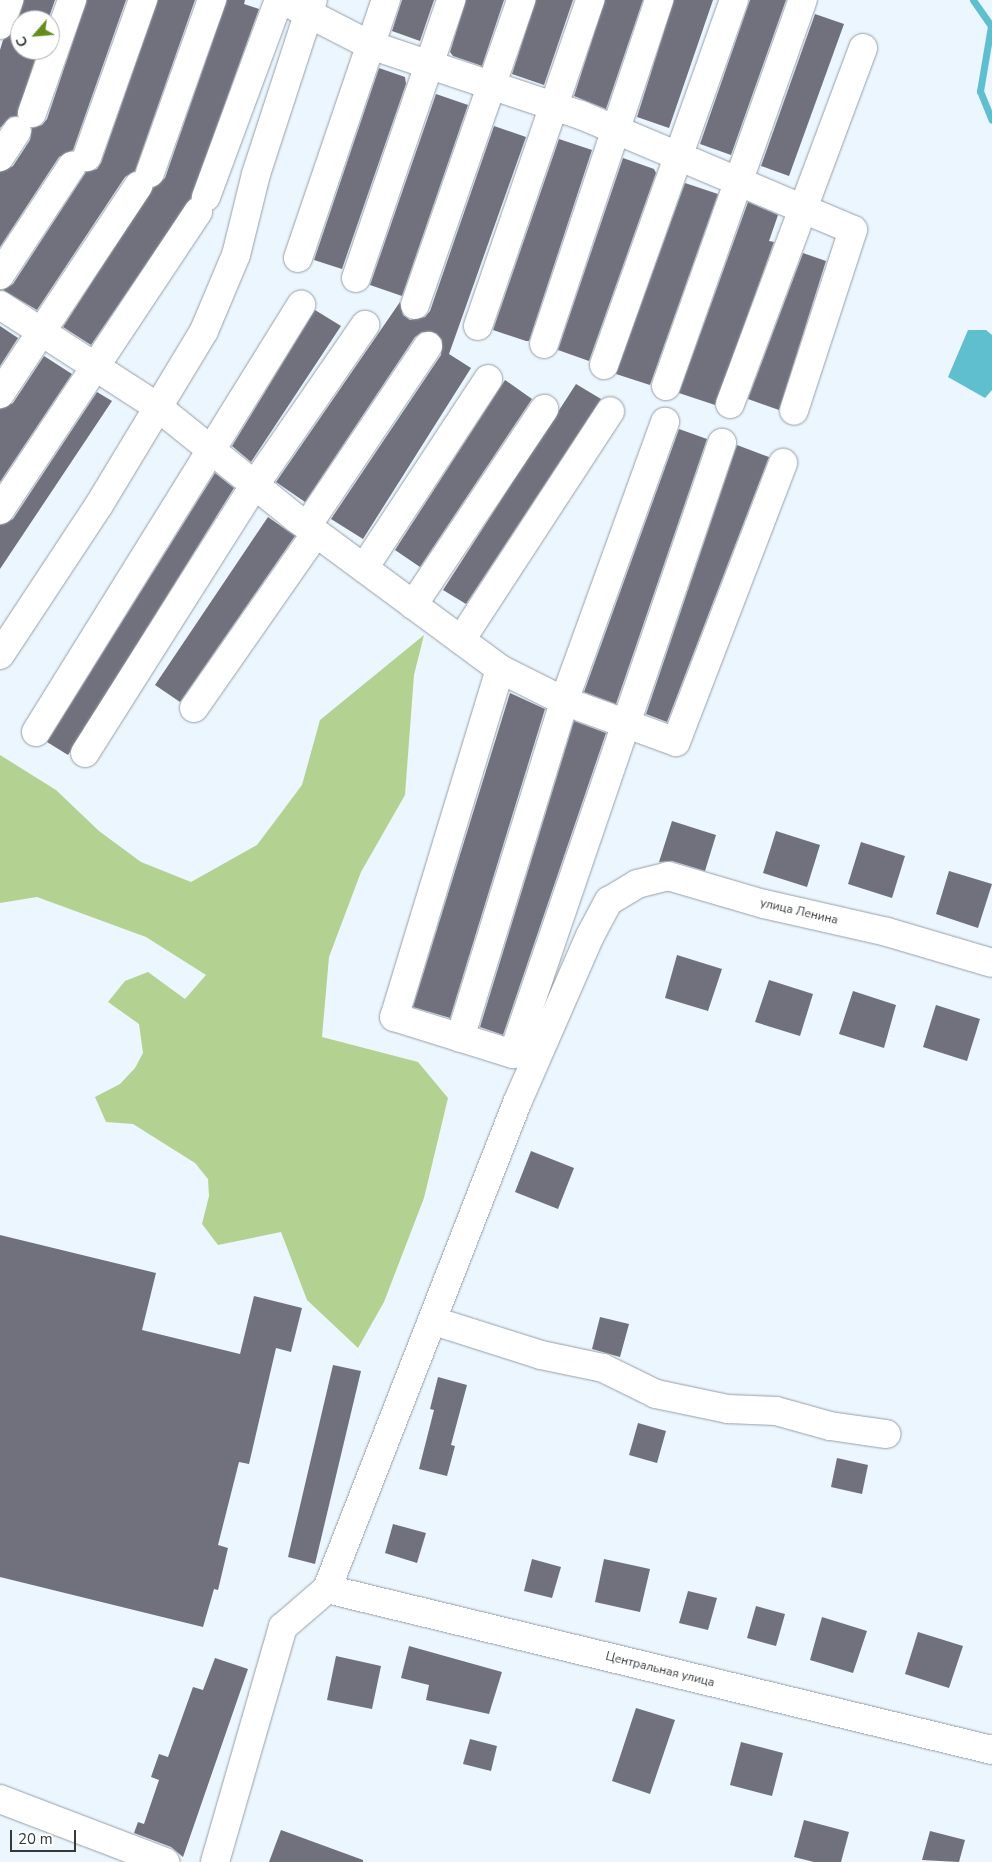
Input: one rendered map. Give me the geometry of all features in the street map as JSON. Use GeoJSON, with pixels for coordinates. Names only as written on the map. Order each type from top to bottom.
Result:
{"type":"FeatureCollection","features":[{"type":"Feature","properties":{"kind":"street"},"geometry":{"type":"LineString","coordinates":[[0,25],[9,0]]}},
{"type":"Feature","properties":{"kind":"street"},"geometry":{"type":"LineString","coordinates":[[0,157],[25,122],[72,0]]}},
{"type":"Feature","properties":{"kind":"street"},"geometry":{"type":"LineString","coordinates":[[0,275],[79,162],[143,0]]}},
{"type":"Feature","properties":{"kind":"street"},"geometry":{"type":"LineString","coordinates":[[0,394],[144,179],[212,0]]}},
{"type":"Feature","properties":{"kind":"street"},"geometry":{"type":"LineString","coordinates":[[0,510],[202,204],[281,0],[310,6],[370,45],[552,105],[615,129],[854,230],[794,412]]}},
{"type":"Feature","properties":{"kind":"street"},"geometry":{"type":"LineString","coordinates":[[298,258],[386,0]]}},
{"type":"Feature","properties":{"kind":"street"},"geometry":{"type":"LineString","coordinates":[[356,278],[427,64],[451,0]]}},
{"type":"Feature","properties":{"kind":"street"},"geometry":{"type":"LineString","coordinates":[[415,305],[521,0]]}},
{"type":"Feature","properties":{"kind":"street"},"geometry":{"type":"LineString","coordinates":[[478,326],[552,105],[590,0]]}},
{"type":"Feature","properties":{"kind":"street"},"geometry":{"type":"LineString","coordinates":[[544,344],[660,0]]}},
{"type":"Feature","properties":{"kind":"street"},"geometry":{"type":"LineString","coordinates":[[604,365],[677,155],[734,0]]}},
{"type":"Feature","properties":{"kind":"street"},"geometry":{"type":"LineString","coordinates":[[666,386],[737,181],[803,0]]}},
{"type":"Feature","properties":{"kind":"street"},"geometry":{"type":"LineString","coordinates":[[0,655],[158,408],[204,331],[236,254],[256,174],[310,6]]}},
{"type":"Feature","properties":{"kind":"street"},"geometry":{"type":"LineString","coordinates":[[730,404],[801,208],[863,48]]}},
{"type":"Feature","properties":{"kind":"street"},"geometry":{"type":"LineString","coordinates":[[0,305],[158,408],[254,486],[500,669],[564,701],[626,726],[676,742],[783,463]]}},
{"type":"Feature","properties":{"kind":"street"},"geometry":{"type":"LineString","coordinates":[[36,732],[212,452],[301,305]]}},
{"type":"Feature","properties":{"kind":"street"},"geometry":{"type":"LineString","coordinates":[[85,753],[254,486],[365,325]]}},
{"type":"Feature","properties":{"kind":"street"},"geometry":{"type":"LineString","coordinates":[[194,708],[312,530],[428,346]]}},
{"type":"Feature","properties":{"kind":"street"},"geometry":{"type":"LineString","coordinates":[[364,568],[488,380]]}},
{"type":"Feature","properties":{"kind":"street"},"geometry":{"type":"LineString","coordinates":[[413,605],[544,409]]}},
{"type":"Feature","properties":{"kind":"street"},"geometry":{"type":"LineString","coordinates":[[461,640],[610,411]]}},
{"type":"Feature","properties":{"kind":"street"},"geometry":{"type":"LineString","coordinates":[[460,1038],[564,701],[665,422]]}},
{"type":"Feature","properties":{"kind":"street"},"geometry":{"type":"LineString","coordinates":[[500,669],[394,1016],[513,1054],[722,443]]}},
{"type":"Feature","properties":{"kind":"street","name":"улица Ленина"},"geometry":{"type":"LineString","coordinates":[[434,1321],[518,1103],[590,936],[609,900],[637,884],[668,876],[764,904],[887,932],[992,963]]}},
{"type":"Feature","properties":{"kind":"street"},"geometry":{"type":"LineString","coordinates":[[215,1862],[283,1627],[327,1589],[434,1321],[542,1355],[603,1368],[656,1394],[728,1409],[776,1410],[830,1426],[886,1434]]}},
{"type":"Feature","properties":{"kind":"street","name":"Центральная улица"},"geometry":{"type":"LineString","coordinates":[[327,1589],[992,1750]]}},
{"type":"Feature","properties":{"kind":"street"},"geometry":{"type":"LineString","coordinates":[[0,1799],[165,1862]]}},
{"type":"Feature","properties":{"kind":"green space"},"geometry":{"type":"Polygon","coordinates":[[[424,635],[414,675],[405,795],[361,872],[329,957],[322,1037],[418,1062],[448,1098],[424,1198],[384,1302],[358,1348],[307,1300],[281,1232],[218,1245],[202,1224],[209,1196],[208,1179],[195,1163],[133,1124],[106,1122],[95,1097],[120,1084],[135,1068],[143,1053],[139,1024],[108,1002],[125,981],[148,972],[185,999],[206,975],[146,937],[37,897],[0,903],[0,755],[56,790],[99,831],[141,862],[191,882],[257,845],[302,785],[320,720],[424,635]]]}},
{"type":"Feature","properties":{"kind":"water"},"geometry":{"type":"Polygon","coordinates":[[[968,330],[986,330],[992,335],[992,390],[985,398],[948,377],[968,330]]]}},
{"type":"Feature","properties":{"kind":"building"},"geometry":{"type":"Polygon","coordinates":[[[24,0],[55,0],[52,10],[21,10],[24,0]]]}},
{"type":"Feature","properties":{"kind":"building"},"geometry":{"type":"Polygon","coordinates":[[[87,0],[126,0],[73,150],[59,157],[0,247],[0,172],[13,166],[30,140],[32,128],[42,125],[47,119],[87,0]]]}},
{"type":"Feature","properties":{"kind":"building"},"geometry":{"type":"Polygon","coordinates":[[[158,0],[195,0],[135,171],[125,177],[37,310],[3,290],[13,284],[86,172],[97,169],[101,163],[158,0]]]}},
{"type":"Feature","properties":{"kind":"building"},"geometry":{"type":"Polygon","coordinates":[[[227,0],[245,0],[244,4],[259,9],[191,198],[91,345],[63,327],[153,188],[165,178],[227,0]]]}},
{"type":"Feature","properties":{"kind":"building"},"geometry":{"type":"Polygon","coordinates":[[[402,0],[434,0],[420,41],[392,31],[402,0]]]}},
{"type":"Feature","properties":{"kind":"building"},"geometry":{"type":"Polygon","coordinates":[[[466,0],[504,0],[482,66],[453,56],[450,52],[466,0]]]}},
{"type":"Feature","properties":{"kind":"building"},"geometry":{"type":"Polygon","coordinates":[[[536,0],[573,0],[544,85],[512,74],[536,0]]]}},
{"type":"Feature","properties":{"kind":"building"},"geometry":{"type":"Polygon","coordinates":[[[605,0],[643,0],[606,109],[574,96],[605,0]]]}},
{"type":"Feature","properties":{"kind":"building"},"geometry":{"type":"Polygon","coordinates":[[[674,0],[713,0],[669,128],[637,117],[674,0]]]}},
{"type":"Feature","properties":{"kind":"building"},"geometry":{"type":"Polygon","coordinates":[[[750,0],[786,0],[731,155],[700,144],[750,0]]]}},
{"type":"Feature","properties":{"kind":"building"},"geometry":{"type":"Polygon","coordinates":[[[815,14],[844,24],[789,176],[761,166],[815,14]]]}},
{"type":"Feature","properties":{"kind":"building"},"geometry":{"type":"Polygon","coordinates":[[[10,34],[10,60],[35,60],[17,116],[10,117],[0,128],[0,50],[3,40],[10,34]]]}},
{"type":"Feature","properties":{"kind":"building"},"geometry":{"type":"Polygon","coordinates":[[[379,68],[405,77],[406,84],[342,269],[314,260],[379,68]]]}},
{"type":"Feature","properties":{"kind":"building"},"geometry":{"type":"Polygon","coordinates":[[[436,94],[468,105],[402,296],[370,285],[436,94]]]}},
{"type":"Feature","properties":{"kind":"building"},"geometry":{"type":"Polygon","coordinates":[[[494,126],[526,137],[449,354],[471,368],[363,539],[331,519],[441,355],[442,340],[436,333],[422,332],[415,337],[305,502],[276,482],[400,302],[403,315],[410,320],[425,317],[430,311],[494,126]]]}},
{"type":"Feature","properties":{"kind":"building"},"geometry":{"type":"Polygon","coordinates":[[[559,139],[592,150],[529,341],[526,341],[493,330],[559,139]]]}},
{"type":"Feature","properties":{"kind":"building"},"geometry":{"type":"Polygon","coordinates":[[[623,158],[654,169],[656,173],[589,361],[558,350],[623,158]]]}},
{"type":"Feature","properties":{"kind":"building"},"geometry":{"type":"Polygon","coordinates":[[[685,183],[718,194],[650,385],[616,374],[685,183]]]}},
{"type":"Feature","properties":{"kind":"building"},"geometry":{"type":"Polygon","coordinates":[[[748,202],[778,215],[769,241],[774,242],[715,405],[679,393],[748,202]]]}},
{"type":"Feature","properties":{"kind":"building"},"geometry":{"type":"Polygon","coordinates":[[[803,253],[826,261],[779,410],[748,399],[803,253]]]}},
{"type":"Feature","properties":{"kind":"building"},"geometry":{"type":"Polygon","coordinates":[[[315,310],[341,326],[251,462],[232,446],[315,310]]]}},
{"type":"Feature","properties":{"kind":"building"},"geometry":{"type":"Polygon","coordinates":[[[0,326],[18,338],[0,366],[0,326]]]}},
{"type":"Feature","properties":{"kind":"building"},"geometry":{"type":"Polygon","coordinates":[[[44,356],[72,374],[0,482],[0,409],[13,403],[44,356]]]}},
{"type":"Feature","properties":{"kind":"building"},"geometry":{"type":"Polygon","coordinates":[[[505,380],[532,399],[420,567],[395,550],[505,380]]]}},
{"type":"Feature","properties":{"kind":"building"},"geometry":{"type":"Polygon","coordinates":[[[576,384],[601,399],[466,604],[443,590],[576,384]]]}},
{"type":"Feature","properties":{"kind":"building"},"geometry":{"type":"Polygon","coordinates":[[[97,392],[112,401],[0,569],[0,525],[13,519],[97,392]]]}},
{"type":"Feature","properties":{"kind":"building"},"geometry":{"type":"Polygon","coordinates":[[[679,429],[707,439],[616,704],[584,692],[679,429]]]}},
{"type":"Feature","properties":{"kind":"building"},"geometry":{"type":"Polygon","coordinates":[[[737,445],[769,457],[667,722],[646,714],[737,445]]]}},
{"type":"Feature","properties":{"kind":"building"},"geometry":{"type":"Polygon","coordinates":[[[215,473],[234,488],[68,755],[47,742],[215,473]]]}},
{"type":"Feature","properties":{"kind":"building"},"geometry":{"type":"Polygon","coordinates":[[[268,517],[295,536],[180,702],[155,685],[268,517]]]}},
{"type":"Feature","properties":{"kind":"building"},"geometry":{"type":"Polygon","coordinates":[[[510,693],[545,709],[450,1018],[413,1007],[510,693]]]}},
{"type":"Feature","properties":{"kind":"building"},"geometry":{"type":"Polygon","coordinates":[[[574,721],[606,733],[503,1035],[480,1027],[574,721]]]}},
{"type":"Feature","properties":{"kind":"building"},"geometry":{"type":"Polygon","coordinates":[[[672,821],[716,835],[705,871],[672,861],[659,862],[672,821]]]}},
{"type":"Feature","properties":{"kind":"building"},"geometry":{"type":"Polygon","coordinates":[[[776,831],[820,845],[807,887],[763,873],[776,831]]]}},
{"type":"Feature","properties":{"kind":"building"},"geometry":{"type":"Polygon","coordinates":[[[861,842],[905,856],[892,898],[848,884],[861,842]]]}},
{"type":"Feature","properties":{"kind":"building"},"geometry":{"type":"Polygon","coordinates":[[[949,871],[992,884],[978,928],[936,914],[949,871]]]}},
{"type":"Feature","properties":{"kind":"building"},"geometry":{"type":"Polygon","coordinates":[[[677,955],[722,969],[708,1011],[665,998],[677,955]]]}},
{"type":"Feature","properties":{"kind":"building"},"geometry":{"type":"Polygon","coordinates":[[[769,980],[813,994],[800,1036],[755,1022],[769,980]]]}},
{"type":"Feature","properties":{"kind":"building"},"geometry":{"type":"Polygon","coordinates":[[[853,991],[896,1005],[884,1048],[839,1034],[853,991]]]}},
{"type":"Feature","properties":{"kind":"building"},"geometry":{"type":"Polygon","coordinates":[[[936,1005],[980,1019],[967,1061],[923,1047],[936,1005]]]}},
{"type":"Feature","properties":{"kind":"building"},"geometry":{"type":"Polygon","coordinates":[[[531,1151],[574,1168],[558,1209],[515,1192],[531,1151]]]}},
{"type":"Feature","properties":{"kind":"building"},"geometry":{"type":"Polygon","coordinates":[[[0,1235],[156,1273],[142,1330],[240,1354],[254,1296],[302,1308],[291,1352],[276,1348],[249,1464],[239,1462],[218,1545],[228,1548],[218,1590],[214,1589],[203,1627],[0,1577],[0,1235]]]}},
{"type":"Feature","properties":{"kind":"building"},"geometry":{"type":"Polygon","coordinates":[[[600,1317],[629,1324],[620,1357],[592,1349],[600,1317]]]}},
{"type":"Feature","properties":{"kind":"building"},"geometry":{"type":"Polygon","coordinates":[[[333,1365],[361,1371],[315,1564],[288,1557],[333,1365]]]}},
{"type":"Feature","properties":{"kind":"building"},"geometry":{"type":"Polygon","coordinates":[[[438,1377],[467,1385],[451,1445],[455,1446],[447,1476],[419,1469],[434,1410],[430,1409],[438,1377]]]}},
{"type":"Feature","properties":{"kind":"building"},"geometry":{"type":"Polygon","coordinates":[[[638,1423],[666,1431],[657,1463],[629,1455],[638,1423]]]}},
{"type":"Feature","properties":{"kind":"building"},"geometry":{"type":"Polygon","coordinates":[[[837,1458],[868,1465],[862,1494],[831,1487],[837,1458]]]}},
{"type":"Feature","properties":{"kind":"building"},"geometry":{"type":"Polygon","coordinates":[[[393,1524],[426,1533],[417,1563],[385,1553],[393,1524]]]}},
{"type":"Feature","properties":{"kind":"building"},"geometry":{"type":"Polygon","coordinates":[[[532,1559],[561,1567],[552,1598],[524,1591],[532,1559]]]}},
{"type":"Feature","properties":{"kind":"building"},"geometry":{"type":"Polygon","coordinates":[[[604,1559],[650,1569],[640,1612],[595,1602],[604,1559]]]}},
{"type":"Feature","properties":{"kind":"building"},"geometry":{"type":"Polygon","coordinates":[[[688,1591],[717,1598],[708,1630],[679,1623],[688,1591]]]}},
{"type":"Feature","properties":{"kind":"building"},"geometry":{"type":"Polygon","coordinates":[[[756,1606],[785,1614],[776,1646],[747,1638],[756,1606]]]}},
{"type":"Feature","properties":{"kind":"building"},"geometry":{"type":"Polygon","coordinates":[[[822,1617],[867,1631],[853,1673],[810,1660],[822,1617]]]}},
{"type":"Feature","properties":{"kind":"building"},"geometry":{"type":"Polygon","coordinates":[[[918,1632],[963,1646],[949,1688],[905,1674],[918,1632]]]}},
{"type":"Feature","properties":{"kind":"building"},"geometry":{"type":"Polygon","coordinates":[[[409,1646],[502,1672],[489,1714],[426,1700],[429,1685],[401,1678],[409,1646]]]}},
{"type":"Feature","properties":{"kind":"building"},"geometry":{"type":"Polygon","coordinates":[[[336,1656],[381,1666],[372,1709],[327,1700],[336,1656]]]}},
{"type":"Feature","properties":{"kind":"building"},"geometry":{"type":"Polygon","coordinates":[[[215,1658],[248,1669],[183,1857],[171,1847],[134,1833],[138,1822],[144,1824],[159,1780],[151,1777],[159,1754],[168,1757],[193,1687],[203,1690],[215,1658]]]}},
{"type":"Feature","properties":{"kind":"building"},"geometry":{"type":"Polygon","coordinates":[[[636,1708],[675,1720],[650,1794],[612,1781],[636,1708]]]}},
{"type":"Feature","properties":{"kind":"building"},"geometry":{"type":"Polygon","coordinates":[[[470,1739],[497,1746],[491,1771],[463,1764],[470,1739]]]}},
{"type":"Feature","properties":{"kind":"building"},"geometry":{"type":"Polygon","coordinates":[[[741,1742],[783,1753],[772,1796],[730,1785],[741,1742]]]}},
{"type":"Feature","properties":{"kind":"building"},"geometry":{"type":"Polygon","coordinates":[[[804,1820],[849,1832],[841,1862],[814,1862],[794,1857],[804,1820]]]}},
{"type":"Feature","properties":{"kind":"building"},"geometry":{"type":"Polygon","coordinates":[[[281,1830],[363,1860],[363,1862],[269,1862],[281,1830]]]}},
{"type":"Feature","properties":{"kind":"building"},"geometry":{"type":"Polygon","coordinates":[[[930,1831],[965,1840],[959,1862],[922,1860],[930,1831]]]}},
{"type":"Feature","properties":{"kind":"waterway"},"geometry":{"type":"LineString","coordinates":[[973,0],[991,26],[980,91],[992,120]]}}]}
